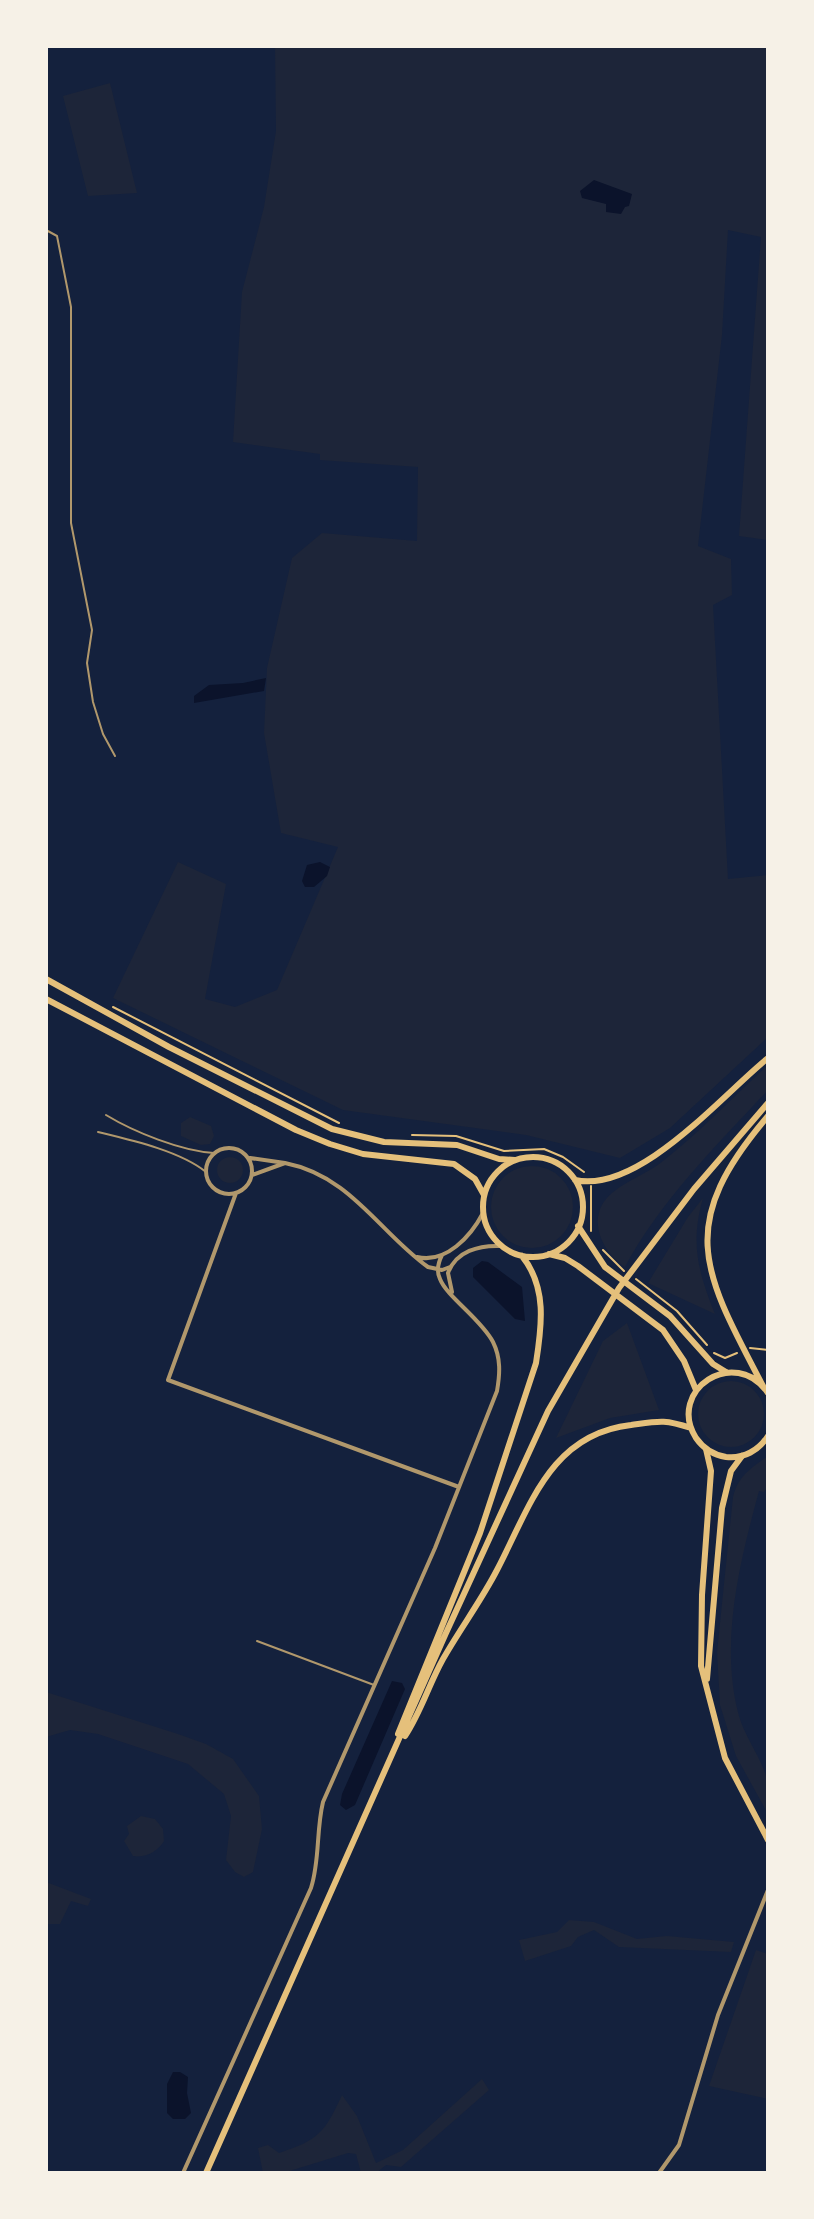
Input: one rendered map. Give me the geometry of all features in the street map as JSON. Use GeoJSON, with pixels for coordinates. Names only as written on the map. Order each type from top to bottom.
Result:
{"type":"FeatureCollection","features":[{"type":"Feature","properties":{"kind":"main road"},"geometry":{"type":"LineString","coordinates":[[46,979],[169,1047],[332,1129],[384,1142],[457,1145],[499,1159],[546,1158],[563,1166],[575,1180],[583,1206],[578,1226],[567,1243],[549,1254]]}},
{"type":"Feature","properties":{"kind":"main road"},"geometry":{"type":"LineString","coordinates":[[46,999],[308,1135],[363,1154],[449,1162],[471,1175],[484,1195]]}},
{"type":"Feature","properties":{"kind":"main road"},"geometry":{"type":"LineString","coordinates":[[575,1180],[591,1183],[603,1181],[652,1156],[689,1131],[768,1058]]}},
{"type":"Feature","properties":{"kind":"main road"},"geometry":{"type":"LineString","coordinates":[[206,2173],[528,1452],[561,1387],[600,1318],[641,1257],[722,1155],[768,1103]]}},
{"type":"Feature","properties":{"kind":"main road"},"geometry":{"type":"LineString","coordinates":[[768,1116],[725,1173],[709,1212],[706,1238],[712,1277],[768,1393]]}},
{"type":"Feature","properties":{"kind":"main road"},"geometry":{"type":"LineString","coordinates":[[394,1752],[401,1723],[480,1533],[536,1363],[540,1295],[536,1275],[522,1256],[501,1246],[489,1231],[483,1213],[484,1195],[495,1174],[515,1160]]}},
{"type":"Feature","properties":{"kind":"main road"},"geometry":{"type":"LineString","coordinates":[[578,1226],[605,1267],[670,1316],[713,1364],[726,1372],[746,1375],[763,1386]]}},
{"type":"Feature","properties":{"kind":"main road"},"geometry":{"type":"LineString","coordinates":[[522,1256],[549,1254],[565,1258],[657,1324],[676,1348],[696,1390]]}},
{"type":"Feature","properties":{"kind":"main road"},"geometry":{"type":"LineString","coordinates":[[726,1372],[710,1378],[696,1390],[689,1408],[691,1428],[706,1449],[711,1482],[700,1648],[706,1687],[725,1758],[768,1840]]}},
{"type":"Feature","properties":{"kind":"main road"},"geometry":{"type":"LineString","coordinates":[[394,1752],[413,1723],[443,1659],[491,1582],[543,1480],[556,1461],[574,1446],[605,1429],[666,1421],[691,1428]]}},
{"type":"Feature","properties":{"kind":"main road"},"geometry":{"type":"LineString","coordinates":[[706,1687],[722,1508],[731,1471],[742,1456],[760,1446],[768,1436]]}},
{"type":"Feature","properties":{"kind":"main road"},"geometry":{"type":"LineString","coordinates":[[706,1449],[723,1456],[742,1456]]}},
{"type":"Feature","properties":{"kind":"street"},"geometry":{"type":"LineString","coordinates":[[249,1158],[252,1175],[248,1185],[236,1193],[225,1194],[209,1181],[206,1172],[214,1153],[234,1148],[249,1158],[285,1163],[312,1173],[348,1193],[428,1267],[438,1270],[450,1267],[464,1253],[487,1246],[501,1246]]}},
{"type":"Feature","properties":{"kind":"street"},"geometry":{"type":"LineString","coordinates":[[252,1175],[285,1163]]}},
{"type":"Feature","properties":{"kind":"street"},"geometry":{"type":"LineString","coordinates":[[236,1193],[168,1380],[459,1487]]}},
{"type":"Feature","properties":{"kind":"street"},"geometry":{"type":"LineString","coordinates":[[416,1257],[428,1259],[442,1255],[470,1234],[483,1213]]}},
{"type":"Feature","properties":{"kind":"street"},"geometry":{"type":"LineString","coordinates":[[183,2173],[316,1873],[323,1802],[375,1686],[497,1391],[500,1364],[488,1334],[440,1281],[438,1270],[442,1255]]}},
{"type":"Feature","properties":{"kind":"street"},"geometry":{"type":"LineString","coordinates":[[450,1267],[448,1280],[453,1294]]}},
{"type":"Feature","properties":{"kind":"street"},"geometry":{"type":"LineString","coordinates":[[659,2173],[679,2145],[718,2015],[768,1890]]}},
{"type":"Feature","properties":{"kind":"lane"},"geometry":{"type":"LineString","coordinates":[[46,230],[57,236],[71,307],[71,523],[92,630],[87,663],[93,702],[103,734],[115,756]]}},
{"type":"Feature","properties":{"kind":"lane"},"geometry":{"type":"LineString","coordinates":[[106,1115],[125,1126],[169,1142],[195,1151],[214,1153]]}},
{"type":"Feature","properties":{"kind":"lane"},"geometry":{"type":"LineString","coordinates":[[98,1132],[159,1150],[193,1163],[206,1172]]}},
{"type":"Feature","properties":{"kind":"lane"},"geometry":{"type":"LineString","coordinates":[[257,1641],[375,1686]]}},
{"type":"Feature","properties":{"kind":"shaded area"},"geometry":{"type":"Polygon","coordinates":[[[275,46],[768,46],[768,540],[739,536],[761,237],[728,230],[722,335],[698,546],[731,559],[732,595],[713,605],[728,879],[768,875],[768,1037],[670,1128],[620,1158],[526,1135],[343,1110],[113,998],[178,862],[226,884],[205,999],[235,1007],[277,990],[338,847],[281,833],[264,733],[267,668],[292,558],[322,533],[417,541],[418,467],[320,460],[320,454],[233,442],[242,292],[264,207],[276,131],[275,46]]]}},
{"type":"Feature","properties":{"kind":"shaded area"},"geometry":{"type":"Polygon","coordinates":[[[110,83],[137,193],[88,196],[63,96],[110,83]]]}},
{"type":"Feature","properties":{"kind":"shaded area"},"geometry":{"type":"Polygon","coordinates":[[[594,180],[632,194],[629,206],[621,214],[606,212],[606,204],[582,198],[580,191],[594,180]]]}},
{"type":"Feature","properties":{"kind":"shaded area"},"geometry":{"type":"Polygon","coordinates":[[[266,678],[264,691],[194,703],[194,696],[209,685],[266,678]]]}},
{"type":"Feature","properties":{"kind":"shaded area"},"geometry":{"type":"Polygon","coordinates":[[[320,862],[330,867],[327,876],[314,887],[305,887],[302,881],[307,865],[320,862]]]}},
{"type":"Feature","properties":{"kind":"shaded area"},"geometry":{"type":"Polygon","coordinates":[[[768,1065],[768,1090],[672,1196],[625,1267],[610,1254],[600,1237],[598,1218],[606,1199],[677,1150],[768,1065]]]}},
{"type":"Feature","properties":{"kind":"shaded area"},"geometry":{"type":"Polygon","coordinates":[[[190,1117],[211,1126],[214,1136],[210,1144],[201,1145],[181,1136],[181,1123],[190,1117]]]}},
{"type":"Feature","properties":{"kind":"shaded area"},"geometry":{"type":"Polygon","coordinates":[[[230,1157],[239,1161],[243,1170],[239,1179],[230,1183],[221,1179],[217,1170],[221,1161],[230,1157]]]}},
{"type":"Feature","properties":{"kind":"shaded area"},"geometry":{"type":"Polygon","coordinates":[[[532,1166],[548,1169],[561,1178],[570,1191],[573,1207],[570,1223],[561,1236],[548,1245],[532,1248],[516,1245],[503,1236],[494,1223],[491,1207],[494,1191],[503,1178],[516,1169],[532,1166]]]}},
{"type":"Feature","properties":{"kind":"shaded area"},"geometry":{"type":"Polygon","coordinates":[[[703,1198],[697,1229],[698,1257],[715,1314],[648,1283],[703,1198]]]}},
{"type":"Feature","properties":{"kind":"shaded area"},"geometry":{"type":"Polygon","coordinates":[[[482,1261],[488,1262],[522,1287],[525,1321],[515,1319],[473,1277],[473,1268],[482,1261]]]}},
{"type":"Feature","properties":{"kind":"shaded area"},"geometry":{"type":"Polygon","coordinates":[[[627,1323],[659,1410],[610,1418],[556,1438],[603,1341],[627,1323]]]}},
{"type":"Feature","properties":{"kind":"shaded area"},"geometry":{"type":"Polygon","coordinates":[[[737,1381],[755,1390],[762,1401],[762,1427],[755,1438],[744,1445],[725,1447],[712,1442],[703,1433],[698,1408],[703,1395],[712,1386],[737,1381]]]}},
{"type":"Feature","properties":{"kind":"shaded area"},"geometry":{"type":"Polygon","coordinates":[[[768,1456],[768,1486],[764,1492],[759,1491],[739,1574],[731,1660],[739,1716],[766,1776],[768,1814],[736,1756],[720,1705],[717,1652],[733,1497],[742,1478],[768,1456]]]}},
{"type":"Feature","properties":{"kind":"shaded area"},"geometry":{"type":"Polygon","coordinates":[[[392,1681],[402,1683],[405,1689],[355,1805],[346,1810],[340,1805],[342,1794],[392,1681]]]}},
{"type":"Feature","properties":{"kind":"shaded area"},"geometry":{"type":"Polygon","coordinates":[[[46,1692],[206,1744],[233,1759],[259,1796],[262,1829],[253,1872],[244,1877],[235,1872],[226,1860],[231,1816],[224,1794],[188,1764],[98,1734],[70,1730],[46,1737],[46,1692]]]}},
{"type":"Feature","properties":{"kind":"shaded area"},"geometry":{"type":"Polygon","coordinates":[[[141,1816],[155,1819],[163,1829],[164,1841],[151,1853],[133,1856],[124,1841],[129,1834],[127,1826],[141,1816]]]}},
{"type":"Feature","properties":{"kind":"shaded area"},"geometry":{"type":"Polygon","coordinates":[[[46,1882],[91,1899],[88,1906],[71,1901],[60,1924],[46,1924],[46,1882]]]}},
{"type":"Feature","properties":{"kind":"shaded area"},"geometry":{"type":"Polygon","coordinates":[[[569,1920],[594,1922],[637,1939],[667,1936],[734,1942],[731,1952],[619,1947],[594,1930],[578,1937],[571,1946],[525,1961],[519,1940],[557,1932],[569,1920]]]}},
{"type":"Feature","properties":{"kind":"shaded area"},"geometry":{"type":"Polygon","coordinates":[[[756,1950],[768,1954],[768,2099],[709,2086],[756,1950]]]}},
{"type":"Feature","properties":{"kind":"shaded area"},"geometry":{"type":"Polygon","coordinates":[[[173,2072],[188,2077],[191,2113],[185,2119],[173,2119],[167,2113],[167,2084],[173,2072]]]}},
{"type":"Feature","properties":{"kind":"shaded area"},"geometry":{"type":"Polygon","coordinates":[[[482,2079],[489,2090],[401,2167],[386,2165],[376,2173],[361,2173],[356,2154],[348,2153],[283,2173],[263,2173],[258,2148],[268,2145],[279,2153],[312,2139],[331,2118],[342,2095],[357,2116],[376,2163],[403,2150],[482,2079]]]}}]}
